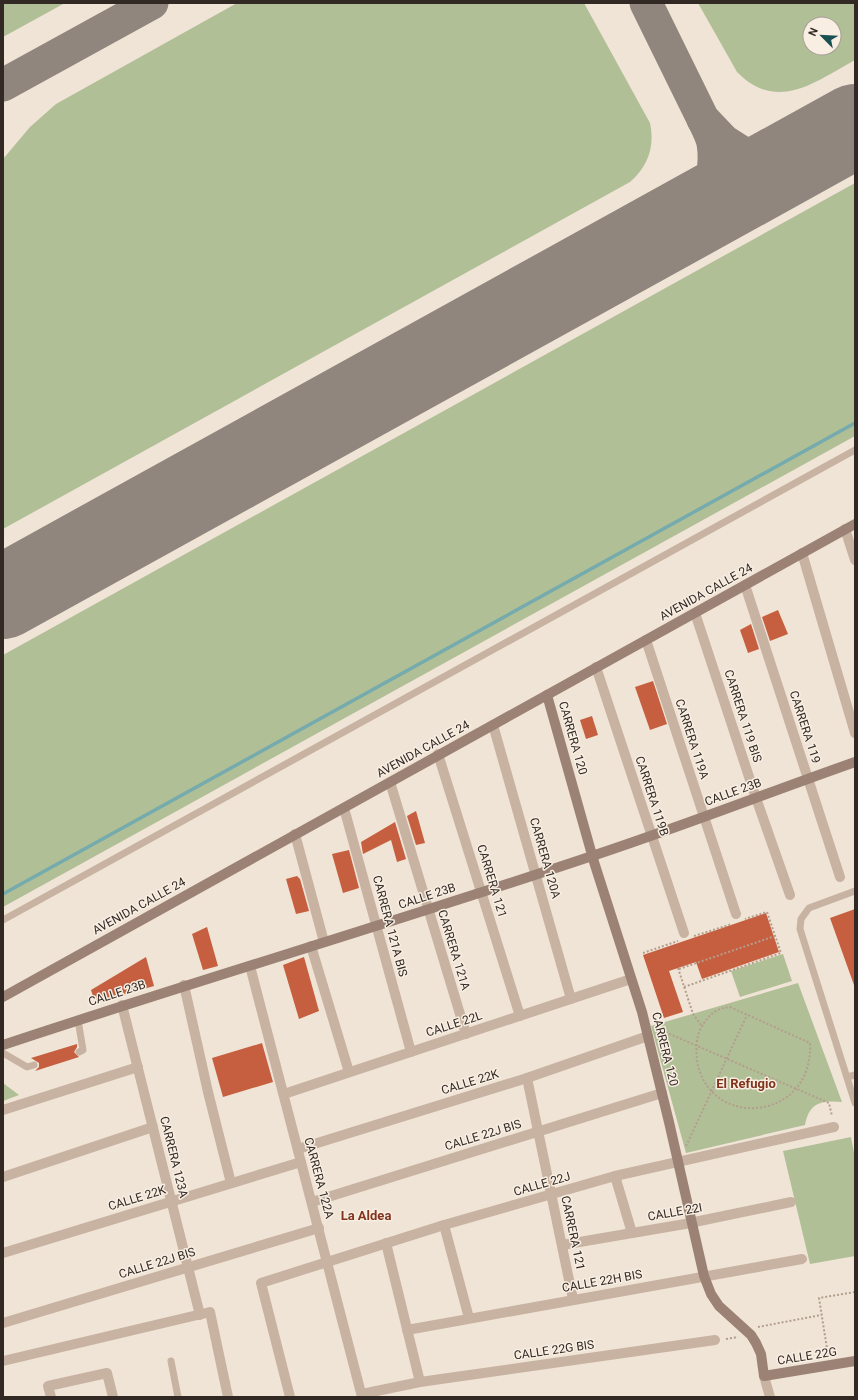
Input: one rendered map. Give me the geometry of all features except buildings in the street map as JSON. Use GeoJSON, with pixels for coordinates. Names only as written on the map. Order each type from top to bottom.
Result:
{"type":"FeatureCollection","features":[{"type":"Feature","properties":{"kind":"street","name":"AVENIDA CALLE 24"},"geometry":{"type":"LineString","coordinates":[[3,997],[344,808],[438,754],[855,524]]}},
{"type":"Feature","properties":{"kind":"street"},"geometry":{"type":"LineString","coordinates":[[846,529],[855,560]]}},
{"type":"Feature","properties":{"kind":"street"},"geometry":{"type":"LineString","coordinates":[[802,553],[855,733]]}},
{"type":"Feature","properties":{"kind":"street","name":"CARRERA 119"},"geometry":{"type":"LineString","coordinates":[[745,585],[840,878]]}},
{"type":"Feature","properties":{"kind":"street","name":"CARRERA 119 BIS"},"geometry":{"type":"LineString","coordinates":[[695,612],[756,798],[790,895]]}},
{"type":"Feature","properties":{"kind":"street","name":"CARRERA 119A"},"geometry":{"type":"LineString","coordinates":[[646,640],[736,914]]}},
{"type":"Feature","properties":{"kind":"street","name":"CARRERA 119B"},"geometry":{"type":"LineString","coordinates":[[596,667],[686,937]]}},
{"type":"Feature","properties":{"kind":"street","name":"CARRERA 120"},"geometry":{"type":"LineString","coordinates":[[547,695],[592,856],[645,1024],[704,1276],[711,1294],[719,1306],[748,1332],[761,1354],[764,1376],[770,1397]]}},
{"type":"Feature","properties":{"kind":"street","name":"CARRERA 120A"},"geometry":{"type":"LineString","coordinates":[[493,725],[571,999]]}},
{"type":"Feature","properties":{"kind":"street","name":"CARRERA 121"},"geometry":{"type":"LineString","coordinates":[[438,754],[520,1016]]}},
{"type":"Feature","properties":{"kind":"street","name":"CALLE 23B"},"geometry":{"type":"LineString","coordinates":[[3,1045],[184,985],[250,966],[592,856],[855,762]]}},
{"type":"Feature","properties":{"kind":"street","name":"CARRERA 121A"},"geometry":{"type":"LineString","coordinates":[[390,782],[466,1034]]}},
{"type":"Feature","properties":{"kind":"street","name":"CARRERA 121A BIS"},"geometry":{"type":"LineString","coordinates":[[344,808],[411,1052]]}},
{"type":"Feature","properties":{"kind":"street"},"geometry":{"type":"LineString","coordinates":[[295,834],[324,942]]}},
{"type":"Feature","properties":{"kind":"street"},"geometry":{"type":"LineString","coordinates":[[311,946],[349,1072]]}},
{"type":"Feature","properties":{"kind":"street","name":"CARRERA 122A"},"geometry":{"type":"LineString","coordinates":[[250,966],[362,1395]]}},
{"type":"Feature","properties":{"kind":"street","name":"CALLE 22L"},"geometry":{"type":"LineString","coordinates":[[284,1094],[631,979]]}},
{"type":"Feature","properties":{"kind":"street"},"geometry":{"type":"LineString","coordinates":[[184,985],[208,1092],[231,1183]]}},
{"type":"Feature","properties":{"kind":"street","name":"CARRERA 123A"},"geometry":{"type":"LineString","coordinates":[[122,1005],[200,1315]]}},
{"type":"Feature","properties":{"kind":"street","name":"CALLE 22K"},"geometry":{"type":"LineString","coordinates":[[298,1149],[527,1078],[648,1036]]}},
{"type":"Feature","properties":{"kind":"street"},"geometry":{"type":"LineString","coordinates":[[3,1110],[138,1067]]}},
{"type":"Feature","properties":{"kind":"street","name":"CARRERA 121"},"geometry":{"type":"LineString","coordinates":[[527,1078],[574,1300]]}},
{"type":"Feature","properties":{"kind":"street","name":"CALLE 22J BIS"},"geometry":{"type":"LineString","coordinates":[[312,1202],[662,1093]]}},
{"type":"Feature","properties":{"kind":"street"},"geometry":{"type":"LineString","coordinates":[[3,1176],[153,1127]]}},
{"type":"Feature","properties":{"kind":"street","name":"CALLE 22J"},"geometry":{"type":"LineString","coordinates":[[290,1397],[261,1283],[444,1225],[615,1176],[834,1127]]}},
{"type":"Feature","properties":{"kind":"street","name":"CALLE 22K"},"geometry":{"type":"LineString","coordinates":[[3,1253],[301,1162]]}},
{"type":"Feature","properties":{"kind":"street"},"geometry":{"type":"LineString","coordinates":[[615,1176],[632,1233]]}},
{"type":"Feature","properties":{"kind":"street","name":"CALLE 22I"},"geometry":{"type":"LineString","coordinates":[[562,1245],[691,1223],[791,1202]]}},
{"type":"Feature","properties":{"kind":"street"},"geometry":{"type":"LineString","coordinates":[[444,1225],[469,1318]]}},
{"type":"Feature","properties":{"kind":"street","name":"CALLE 22J BIS"},"geometry":{"type":"LineString","coordinates":[[3,1323],[318,1228]]}},
{"type":"Feature","properties":{"kind":"street"},"geometry":{"type":"LineString","coordinates":[[386,1243],[420,1382]]}},
{"type":"Feature","properties":{"kind":"street","name":"CALLE 22H BIS"},"geometry":{"type":"LineString","coordinates":[[407,1330],[802,1258]]}},
{"type":"Feature","properties":{"kind":"street"},"geometry":{"type":"LineString","coordinates":[[3,1361],[210,1312],[228,1397]]}},
{"type":"Feature","properties":{"kind":"street","name":"CALLE 22G BIS"},"geometry":{"type":"LineString","coordinates":[[362,1395],[420,1382],[715,1340]]}},
{"type":"Feature","properties":{"kind":"street","name":"CALLE 22G"},"geometry":{"type":"LineString","coordinates":[[764,1376],[855,1361]]}},
{"type":"Feature","properties":{"kind":"street"},"geometry":{"type":"LineString","coordinates":[[51,1397],[48,1386],[107,1373],[113,1397]]}},
{"type":"Feature","properties":{"kind":"lane"},"geometry":{"type":"LineString","coordinates":[[3,920],[855,450]]}},
{"type":"Feature","properties":{"kind":"lane"},"geometry":{"type":"LineString","coordinates":[[855,891],[809,908],[801,919],[800,929],[855,1103]]}},
{"type":"Feature","properties":{"kind":"lane"},"geometry":{"type":"LineString","coordinates":[[78,1020],[83,1050],[79,1052]]}},
{"type":"Feature","properties":{"kind":"lane"},"geometry":{"type":"LineString","coordinates":[[3,1053],[27,1067],[34,1065]]}},
{"type":"Feature","properties":{"kind":"lane"},"geometry":{"type":"LineString","coordinates":[[847,1077],[855,1075]]}},
{"type":"Feature","properties":{"kind":"lane"},"geometry":{"type":"LineString","coordinates":[[171,1361],[178,1397]]}},
{"type":"Feature","properties":{"kind":"path"},"geometry":{"type":"LineString","coordinates":[[643,954],[686,937],[767,912],[781,953],[684,987]]}},
{"type":"Feature","properties":{"kind":"path"},"geometry":{"type":"LineString","coordinates":[[702,1026],[693,1014],[679,969],[775,936]]}},
{"type":"Feature","properties":{"kind":"path"},"geometry":{"type":"LineString","coordinates":[[725,1007],[730,1007],[747,1015],[810,1043],[811,1058],[805,1077],[793,1093],[777,1104],[758,1109],[738,1107],[720,1098],[707,1085],[699,1069],[697,1046],[699,1033],[708,1016],[725,1007]]}},
{"type":"Feature","properties":{"kind":"path"},"geometry":{"type":"LineString","coordinates":[[677,1163],[713,1091],[747,1015]]}},
{"type":"Feature","properties":{"kind":"path"},"geometry":{"type":"LineString","coordinates":[[645,1024],[829,1103],[834,1127]]}},
{"type":"Feature","properties":{"kind":"path"},"geometry":{"type":"LineString","coordinates":[[830,1365],[819,1298],[855,1292]]}},
{"type":"Feature","properties":{"kind":"path"},"geometry":{"type":"LineString","coordinates":[[715,1340],[821,1315]]}},
{"type":"Feature","properties":{"kind":"green space"},"geometry":{"type":"Polygon","coordinates":[[[3,3],[65,3],[3,37],[3,3]]]}},
{"type":"Feature","properties":{"kind":"green space"},"geometry":{"type":"Polygon","coordinates":[[[237,3],[584,3],[650,123],[652,140],[649,156],[646,163],[630,182],[3,529],[3,159],[30,127],[56,104],[237,3]]]}},
{"type":"Feature","properties":{"kind":"green space"},"geometry":{"type":"Polygon","coordinates":[[[698,3],[855,3],[855,60],[825,77],[796,90],[781,92],[767,91],[752,84],[737,72],[698,3]]]}},
{"type":"Feature","properties":{"kind":"green space"},"geometry":{"type":"Polygon","coordinates":[[[855,183],[855,436],[3,907],[3,655],[855,183]]]}},
{"type":"Feature","properties":{"kind":"green space"},"geometry":{"type":"Polygon","coordinates":[[[783,954],[792,981],[740,997],[731,971],[783,954]]]}},
{"type":"Feature","properties":{"kind":"green space"},"geometry":{"type":"Polygon","coordinates":[[[798,983],[842,1102],[817,1104],[810,1112],[805,1125],[686,1153],[651,1026],[798,983]]]}},
{"type":"Feature","properties":{"kind":"green space"},"geometry":{"type":"Polygon","coordinates":[[[3,1083],[19,1095],[3,1101],[3,1083]]]}},
{"type":"Feature","properties":{"kind":"green space"},"geometry":{"type":"Polygon","coordinates":[[[851,1137],[855,1158],[855,1256],[810,1264],[783,1151],[851,1137]]]}},
{"type":"Feature","properties":{"kind":"waterway"},"geometry":{"type":"LineString","coordinates":[[3,894],[855,423]]}},
{"type":"Feature","properties":{"kind":"taxiway"},"geometry":{"type":"LineString","coordinates":[[3,85],[152,3]]}},
{"type":"Feature","properties":{"kind":"taxiway"},"geometry":{"type":"LineString","coordinates":[[646,3],[703,119],[724,141],[743,153],[774,161],[806,153]]}},
{"type":"Feature","properties":{"kind":"taxiway"},"geometry":{"type":"LineString","coordinates":[[683,221],[696,210],[704,200],[708,192],[714,167],[713,143],[703,119]]}},
{"type":"Feature","properties":{"kind":"runway"},"geometry":{"type":"LineString","coordinates":[[3,597],[855,126]]}},
{"type":"Feature","properties":{"kind":"district","name":"El Refugio"},"geometry":{"type":"Point","coordinates":[746,1083]}},
{"type":"Feature","properties":{"kind":"district","name":"La Aldea"},"geometry":{"type":"Point","coordinates":[366,1215]}}]}
